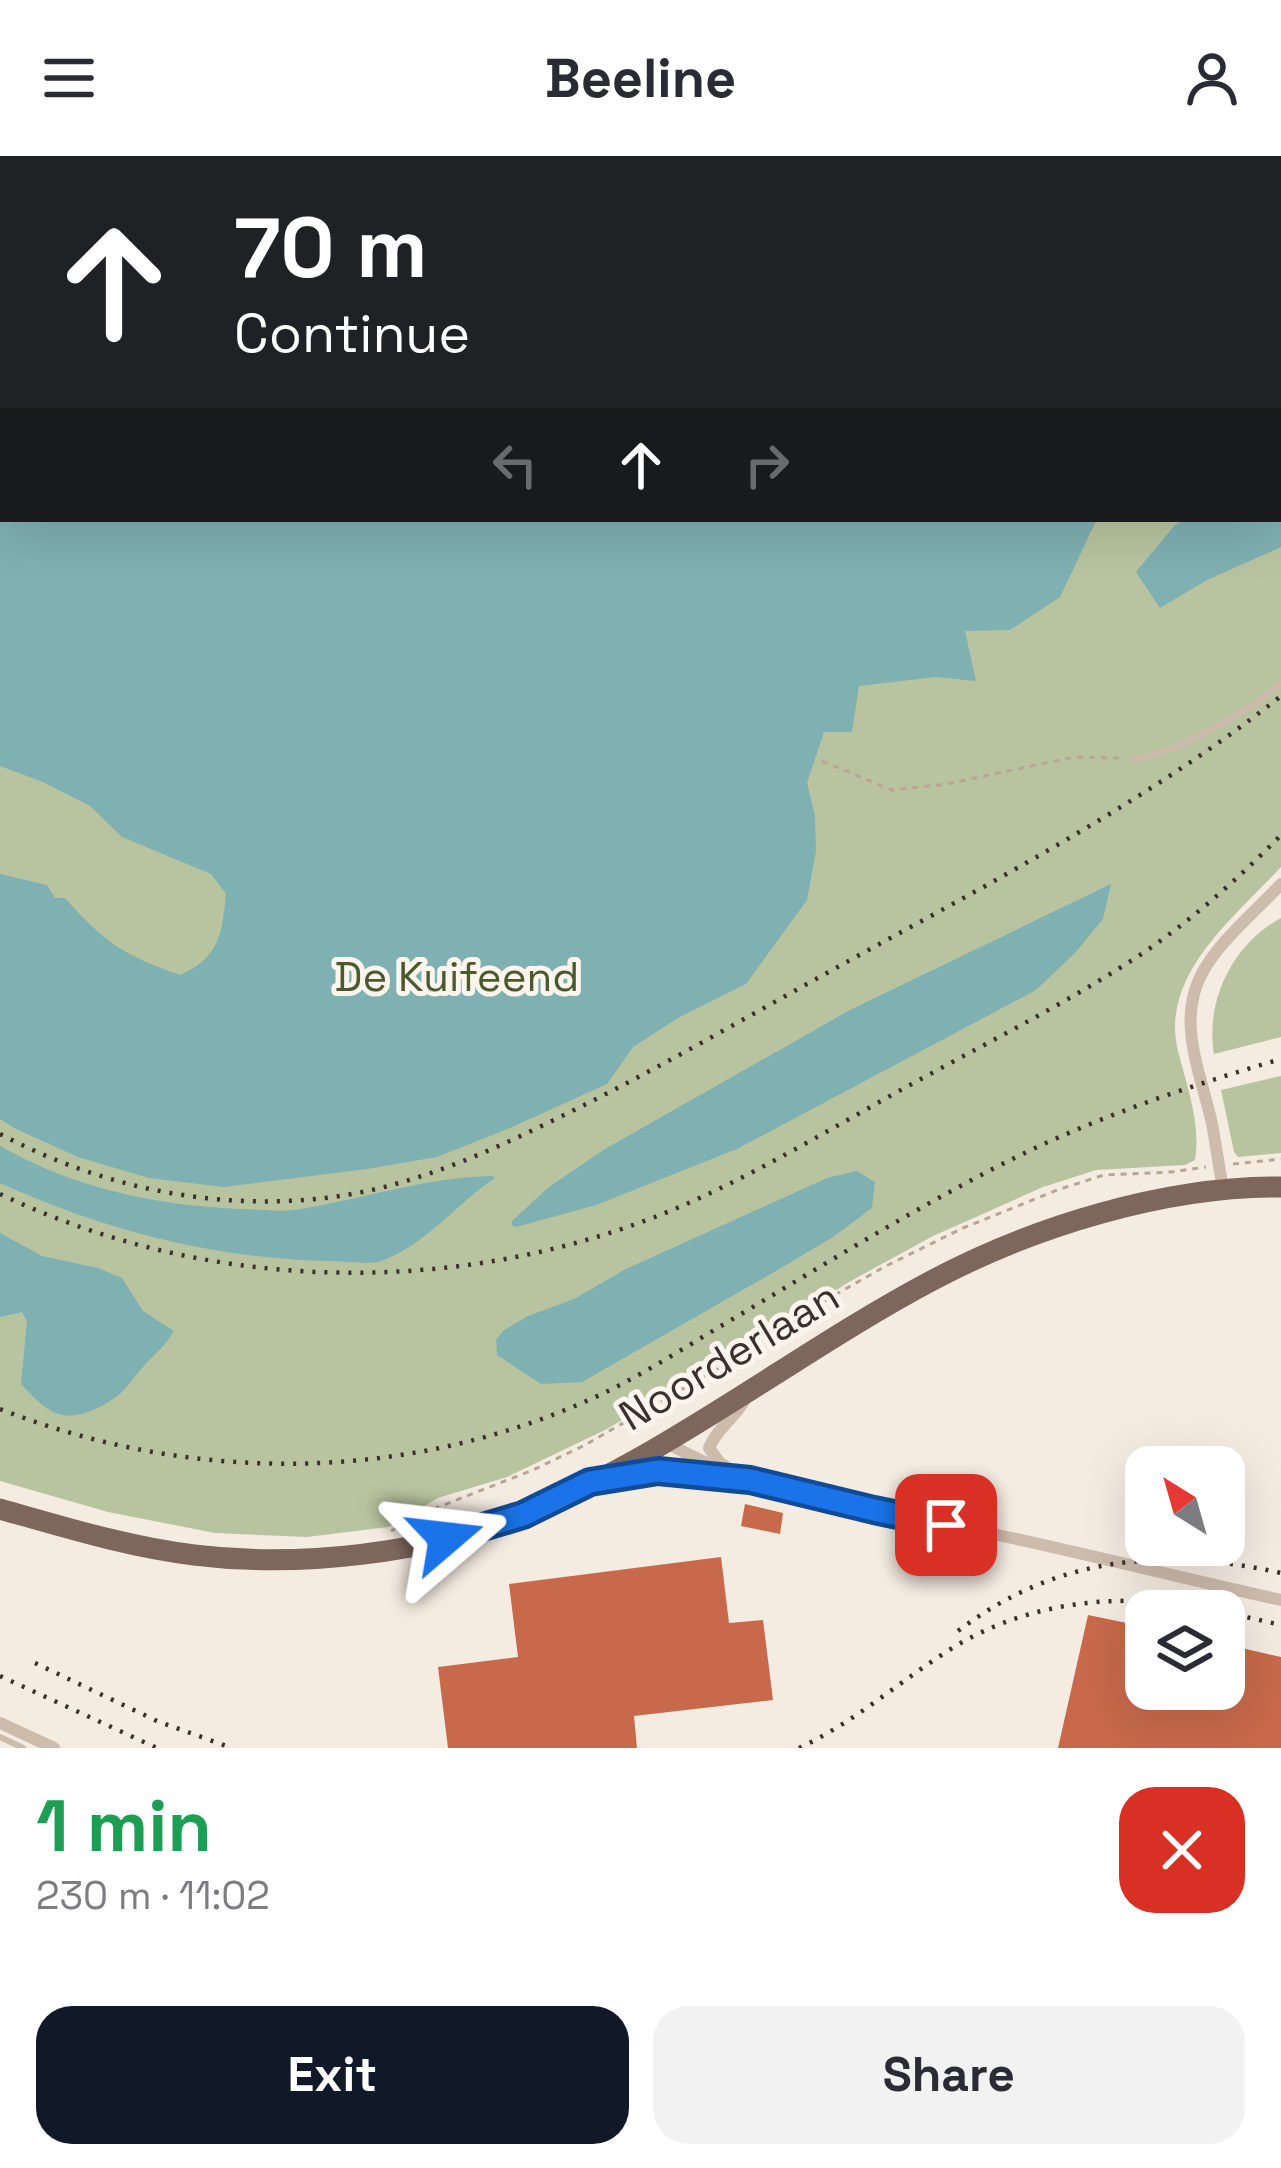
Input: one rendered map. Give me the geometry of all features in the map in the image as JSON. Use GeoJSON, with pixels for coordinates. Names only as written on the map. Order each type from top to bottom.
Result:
{"type":"FeatureCollection","features":[{"type":"Feature","properties":{"kind":"main road","name":"Noorderlaan"},"geometry":{"type":"LineString","coordinates":[[0,1509],[153,1549],[269,1560],[361,1553],[446,1538],[523,1515],[590,1482],[665,1442],[906,1294],[982,1257],[1153,1202],[1223,1189],[1281,1187]]}},
{"type":"Feature","properties":{"kind":"street"},"geometry":{"type":"LineString","coordinates":[[1223,1189],[1190,1038],[1192,1003],[1211,960],[1281,884]]}},
{"type":"Feature","properties":{"kind":"street"},"geometry":{"type":"LineString","coordinates":[[750,1390],[738,1411],[715,1433],[709,1448],[720,1463],[750,1480]]}},
{"type":"Feature","properties":{"kind":"street"},"geometry":{"type":"LineString","coordinates":[[665,1442],[696,1460],[750,1480],[1281,1600]]}},
{"type":"Feature","properties":{"kind":"street"},"geometry":{"type":"LineString","coordinates":[[590,1482],[658,1471],[750,1480]]}},
{"type":"Feature","properties":{"kind":"street"},"geometry":{"type":"LineString","coordinates":[[0,1723],[54,1748]]}},
{"type":"Feature","properties":{"kind":"lane"},"geometry":{"type":"LineString","coordinates":[[1134,760],[1213,728],[1281,683]]}},
{"type":"Feature","properties":{"kind":"lane"},"geometry":{"type":"LineString","coordinates":[[0,1737],[23,1748]]}},
{"type":"Feature","properties":{"kind":"path"},"geometry":{"type":"LineString","coordinates":[[822,761],[892,790],[947,784],[1074,757],[1134,760]]}},
{"type":"Feature","properties":{"kind":"path"},"geometry":{"type":"LineString","coordinates":[[384,1533],[585,1445],[770,1339],[845,1289],[963,1228],[1104,1174],[1171,1172],[1281,1159]]}},
{"type":"Feature","properties":{"kind":"green space","name":"De Kuifeend"},"geometry":{"type":"Polygon","coordinates":[[[0,522],[1281,522],[1281,867],[1205,949],[1180,997],[1175,1023],[1195,1119],[1195,1160],[1185,1165],[1096,1170],[1043,1187],[933,1236],[607,1429],[507,1477],[438,1498],[388,1527],[307,1537],[215,1533],[108,1512],[0,1481],[0,522]]]}},
{"type":"Feature","properties":{"kind":"green space"},"geometry":{"type":"Polygon","coordinates":[[[1281,918],[1281,1037],[1214,1054],[1214,1014],[1226,975],[1249,943],[1281,918]]]}},
{"type":"Feature","properties":{"kind":"green space"},"geometry":{"type":"Polygon","coordinates":[[[1281,1076],[1281,1153],[1238,1157],[1221,1090],[1281,1076]]]}},
{"type":"Feature","properties":{"kind":"water"},"geometry":{"type":"Polygon","coordinates":[[[0,522],[1096,522],[1060,597],[1010,630],[965,631],[976,681],[936,677],[859,686],[852,732],[824,732],[807,783],[815,816],[816,851],[807,900],[746,984],[633,1047],[607,1084],[437,1157],[224,1187],[149,1178],[78,1157],[0,1119],[0,874],[47,885],[55,898],[65,898],[116,946],[180,975],[211,952],[223,921],[226,894],[211,874],[122,837],[90,806],[0,766],[0,522]]]}},
{"type":"Feature","properties":{"kind":"water"},"geometry":{"type":"Polygon","coordinates":[[[1281,522],[1281,547],[1207,580],[1160,608],[1136,572],[1175,525],[1281,522]]]}},
{"type":"Feature","properties":{"kind":"water"},"geometry":{"type":"Polygon","coordinates":[[[1111,884],[1103,919],[1036,990],[737,1149],[596,1205],[512,1225],[549,1187],[605,1149],[850,1010],[1111,884]]]}},
{"type":"Feature","properties":{"kind":"water"},"geometry":{"type":"Polygon","coordinates":[[[0,1146],[56,1173],[115,1192],[238,1209],[294,1210],[443,1180],[495,1178],[429,1233],[384,1260],[287,1259],[161,1239],[39,1200],[0,1183],[0,1146]]]}},
{"type":"Feature","properties":{"kind":"water"},"geometry":{"type":"Polygon","coordinates":[[[857,1171],[875,1182],[872,1208],[833,1237],[582,1382],[541,1384],[497,1355],[496,1340],[528,1316],[574,1299],[626,1269],[827,1178],[857,1171]]]}},
{"type":"Feature","properties":{"kind":"water"},"geometry":{"type":"Polygon","coordinates":[[[0,1233],[42,1256],[122,1278],[143,1311],[174,1331],[110,1401],[81,1414],[61,1415],[21,1384],[27,1321],[22,1312],[0,1317],[0,1233]]]}},
{"type":"Feature","properties":{"kind":"building"},"geometry":{"type":"Polygon","coordinates":[[[745,1504],[783,1513],[780,1534],[741,1526],[745,1504]]]}},
{"type":"Feature","properties":{"kind":"building"},"geometry":{"type":"Polygon","coordinates":[[[721,1557],[729,1623],[763,1620],[773,1700],[634,1716],[637,1748],[448,1748],[438,1667],[518,1657],[509,1584],[721,1557]]]}},
{"type":"Feature","properties":{"kind":"building"},"geometry":{"type":"Polygon","coordinates":[[[1088,1615],[1125,1623],[1125,1710],[1245,1710],[1245,1649],[1281,1657],[1281,1748],[1058,1748],[1088,1615]]]}},
{"type":"Feature","properties":{"kind":"railway"},"geometry":{"type":"LineString","coordinates":[[0,1134],[120,1182],[204,1198],[290,1201],[333,1197],[422,1176],[596,1099],[1001,877],[1173,774],[1281,696]]}},
{"type":"Feature","properties":{"kind":"railway"},"geometry":{"type":"LineString","coordinates":[[0,1194],[78,1226],[159,1250],[241,1265],[325,1272],[409,1271],[492,1261],[575,1243],[655,1217],[723,1187],[1061,1003],[1180,926],[1281,835]]}},
{"type":"Feature","properties":{"kind":"railway"},"geometry":{"type":"LineString","coordinates":[[0,1409],[73,1434],[147,1451],[297,1464],[446,1447],[520,1427],[626,1382],[887,1227],[1021,1155],[1130,1108],[1281,1059]]}},
{"type":"Feature","properties":{"kind":"railway"},"geometry":{"type":"LineString","coordinates":[[958,1631],[1033,1587],[1112,1564],[1195,1561],[1281,1573]]}},
{"type":"Feature","properties":{"kind":"railway"},"geometry":{"type":"LineString","coordinates":[[799,1748],[854,1717],[940,1656],[1005,1622],[1074,1605],[1125,1601]]}},
{"type":"Feature","properties":{"kind":"railway"},"geometry":{"type":"LineString","coordinates":[[1245,1617],[1281,1625]]}},
{"type":"Feature","properties":{"kind":"railway"},"geometry":{"type":"LineString","coordinates":[[35,1663],[157,1721],[232,1748]]}},
{"type":"Feature","properties":{"kind":"railway"},"geometry":{"type":"LineString","coordinates":[[0,1676],[157,1748]]}},
{"type":"Feature","properties":{"kind":"route"},"geometry":{"type":"LineString","coordinates":[[446,1538],[523,1515],[590,1482],[658,1471],[750,1480],[946,1525]]}}]}
